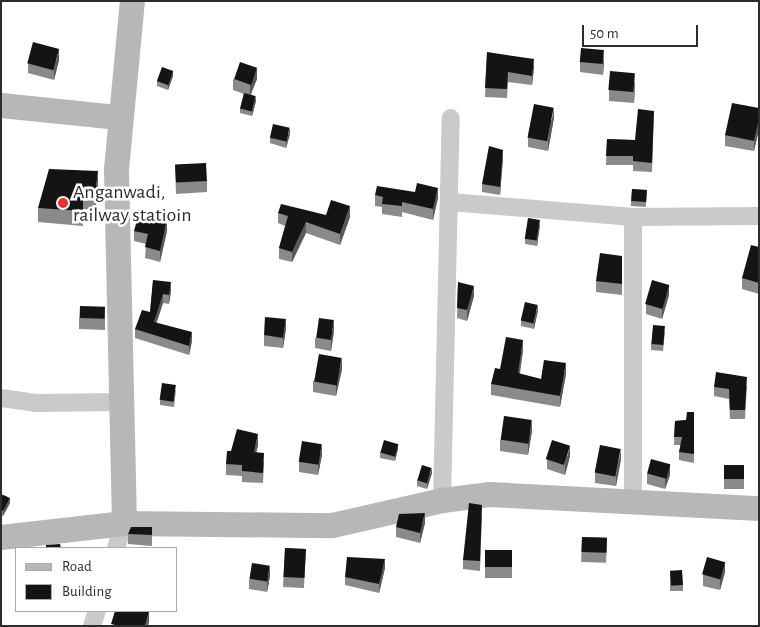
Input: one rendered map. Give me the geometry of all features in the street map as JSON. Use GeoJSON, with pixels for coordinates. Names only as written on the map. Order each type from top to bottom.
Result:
{"type":"FeatureCollection","features":[{"type":"Feature","properties":{"kind":"main road"},"geometry":{"type":"LineString","coordinates":[[124,523],[122,402],[116,279],[118,117],[132,1]]}},
{"type":"Feature","properties":{"kind":"main road"},"geometry":{"type":"LineString","coordinates":[[1,105],[118,117]]}},
{"type":"Feature","properties":{"kind":"main road"},"geometry":{"type":"LineString","coordinates":[[1,537],[124,523],[332,525],[442,500],[489,494],[633,504],[759,508]]}},
{"type":"Feature","properties":{"kind":"street"},"geometry":{"type":"LineString","coordinates":[[442,500],[451,118]]}},
{"type":"Feature","properties":{"kind":"street"},"geometry":{"type":"LineString","coordinates":[[450,202],[633,217],[759,216]]}},
{"type":"Feature","properties":{"kind":"street"},"geometry":{"type":"LineString","coordinates":[[633,217],[633,504]]}},
{"type":"Feature","properties":{"kind":"street"},"geometry":{"type":"LineString","coordinates":[[1,398],[36,403],[122,402]]}},
{"type":"Feature","properties":{"kind":"street"},"geometry":{"type":"LineString","coordinates":[[116,547],[124,523]]}},
{"type":"Feature","properties":{"kind":"street"},"geometry":{"type":"LineString","coordinates":[[92,626],[97,612]]}},
{"type":"Feature","properties":{"kind":"building"},"geometry":{"type":"Polygon","coordinates":[[[33,42],[59,49],[53,70],[27,63],[33,42]]]}},
{"type":"Feature","properties":{"kind":"building"},"geometry":{"type":"Polygon","coordinates":[[[581,48],[604,50],[603,64],[580,62],[581,48]]]}},
{"type":"Feature","properties":{"kind":"building"},"geometry":{"type":"Polygon","coordinates":[[[487,52],[534,59],[532,76],[508,72],[507,89],[485,88],[487,52]]]}},
{"type":"Feature","properties":{"kind":"building"},"geometry":{"type":"Polygon","coordinates":[[[240,62],[257,68],[251,85],[234,79],[240,62]]]}},
{"type":"Feature","properties":{"kind":"building"},"geometry":{"type":"Polygon","coordinates":[[[162,67],[173,71],[168,85],[157,81],[162,67]]]}},
{"type":"Feature","properties":{"kind":"building"},"geometry":{"type":"Polygon","coordinates":[[[610,71],[635,73],[633,92],[608,90],[610,71]]]}},
{"type":"Feature","properties":{"kind":"building"},"geometry":{"type":"Polygon","coordinates":[[[244,93],[256,96],[252,111],[240,109],[244,93]]]}},
{"type":"Feature","properties":{"kind":"building"},"geometry":{"type":"Polygon","coordinates":[[[732,103],[759,108],[759,119],[754,141],[725,135],[732,103]]]}},
{"type":"Feature","properties":{"kind":"building"},"geometry":{"type":"Polygon","coordinates":[[[534,104],[554,108],[547,141],[528,137],[534,104]]]}},
{"type":"Feature","properties":{"kind":"building"},"geometry":{"type":"Polygon","coordinates":[[[638,109],[654,111],[652,163],[633,161],[633,156],[606,156],[607,139],[635,140],[638,109]]]}},
{"type":"Feature","properties":{"kind":"building"},"geometry":{"type":"Polygon","coordinates":[[[273,124],[290,128],[286,141],[270,138],[273,124]]]}},
{"type":"Feature","properties":{"kind":"building"},"geometry":{"type":"Polygon","coordinates":[[[489,146],[503,150],[500,187],[482,184],[489,146]]]}},
{"type":"Feature","properties":{"kind":"building"},"geometry":{"type":"Polygon","coordinates":[[[206,163],[207,181],[176,183],[175,165],[206,163]]]}},
{"type":"Feature","properties":{"kind":"building"},"geometry":{"type":"Polygon","coordinates":[[[49,169],[98,171],[95,196],[83,194],[83,211],[38,208],[49,169]]]}},
{"type":"Feature","properties":{"kind":"building"},"geometry":{"type":"Polygon","coordinates":[[[417,183],[438,188],[433,209],[402,202],[402,206],[382,204],[383,197],[375,195],[377,186],[415,192],[417,183]]]}},
{"type":"Feature","properties":{"kind":"building"},"geometry":{"type":"Polygon","coordinates":[[[632,189],[647,190],[646,202],[631,201],[632,189]]]}},
{"type":"Feature","properties":{"kind":"building"},"geometry":{"type":"Polygon","coordinates":[[[331,200],[350,206],[340,234],[306,222],[292,252],[279,248],[288,216],[278,213],[281,204],[326,215],[331,200]]]}},
{"type":"Feature","properties":{"kind":"building"},"geometry":{"type":"Polygon","coordinates":[[[139,213],[167,220],[160,251],[145,247],[148,234],[134,231],[139,213]]]}},
{"type":"Feature","properties":{"kind":"building"},"geometry":{"type":"Polygon","coordinates":[[[528,218],[540,220],[537,241],[525,239],[528,218]]]}},
{"type":"Feature","properties":{"kind":"building"},"geometry":{"type":"Polygon","coordinates":[[[751,245],[759,247],[759,283],[742,278],[751,245]]]}},
{"type":"Feature","properties":{"kind":"building"},"geometry":{"type":"Polygon","coordinates":[[[600,253],[622,256],[622,284],[596,281],[600,253]]]}},
{"type":"Feature","properties":{"kind":"building"},"geometry":{"type":"Polygon","coordinates":[[[153,280],[171,282],[169,295],[163,294],[154,322],[192,332],[189,346],[135,329],[142,310],[150,312],[153,280]]]}},
{"type":"Feature","properties":{"kind":"building"},"geometry":{"type":"Polygon","coordinates":[[[652,280],[669,285],[662,309],[645,304],[652,280]]]}},
{"type":"Feature","properties":{"kind":"building"},"geometry":{"type":"Polygon","coordinates":[[[458,282],[474,286],[467,310],[457,308],[458,282]]]}},
{"type":"Feature","properties":{"kind":"building"},"geometry":{"type":"Polygon","coordinates":[[[525,302],[538,305],[533,323],[521,321],[525,302]]]}},
{"type":"Feature","properties":{"kind":"building"},"geometry":{"type":"Polygon","coordinates":[[[80,306],[105,307],[105,319],[80,318],[80,306]]]}},
{"type":"Feature","properties":{"kind":"building"},"geometry":{"type":"Polygon","coordinates":[[[265,317],[286,319],[283,338],[264,335],[265,317]]]}},
{"type":"Feature","properties":{"kind":"building"},"geometry":{"type":"Polygon","coordinates":[[[319,318],[334,320],[331,340],[316,338],[319,318]]]}},
{"type":"Feature","properties":{"kind":"building"},"geometry":{"type":"Polygon","coordinates":[[[653,325],[665,326],[663,345],[651,344],[653,325]]]}},
{"type":"Feature","properties":{"kind":"building"},"geometry":{"type":"Polygon","coordinates":[[[506,337],[523,340],[518,373],[541,379],[544,360],[566,363],[560,396],[491,384],[495,368],[500,369],[506,337]]]}},
{"type":"Feature","properties":{"kind":"building"},"geometry":{"type":"Polygon","coordinates":[[[319,354],[342,358],[337,386],[314,382],[319,354]]]}},
{"type":"Feature","properties":{"kind":"building"},"geometry":{"type":"Polygon","coordinates":[[[716,372],[747,377],[745,410],[730,410],[729,389],[714,387],[716,372]]]}},
{"type":"Feature","properties":{"kind":"building"},"geometry":{"type":"Polygon","coordinates":[[[162,383],[176,385],[173,402],[160,400],[162,383]]]}},
{"type":"Feature","properties":{"kind":"building"},"geometry":{"type":"Polygon","coordinates":[[[687,412],[694,412],[694,454],[679,452],[682,437],[674,437],[675,421],[686,420],[687,412]]]}},
{"type":"Feature","properties":{"kind":"building"},"geometry":{"type":"Polygon","coordinates":[[[504,416],[532,420],[528,444],[501,440],[504,416]]]}},
{"type":"Feature","properties":{"kind":"building"},"geometry":{"type":"Polygon","coordinates":[[[237,429],[258,434],[254,452],[264,453],[263,473],[242,471],[242,465],[226,464],[227,451],[231,451],[237,429]]]}},
{"type":"Feature","properties":{"kind":"building"},"geometry":{"type":"Polygon","coordinates":[[[384,440],[398,444],[395,457],[380,452],[384,440]]]}},
{"type":"Feature","properties":{"kind":"building"},"geometry":{"type":"Polygon","coordinates":[[[552,440],[570,446],[564,465],[546,459],[552,440]]]}},
{"type":"Feature","properties":{"kind":"building"},"geometry":{"type":"Polygon","coordinates":[[[302,441],[322,444],[318,465],[299,462],[302,441]]]}},
{"type":"Feature","properties":{"kind":"building"},"geometry":{"type":"Polygon","coordinates":[[[600,445],[621,449],[615,476],[595,472],[600,445]]]}},
{"type":"Feature","properties":{"kind":"building"},"geometry":{"type":"Polygon","coordinates":[[[651,459],[670,464],[666,479],[647,473],[651,459]]]}},
{"type":"Feature","properties":{"kind":"building"},"geometry":{"type":"Polygon","coordinates":[[[422,465],[432,468],[427,483],[417,480],[422,465]]]}},
{"type":"Feature","properties":{"kind":"building"},"geometry":{"type":"Polygon","coordinates":[[[724,465],[744,465],[744,479],[724,479],[724,465]]]}},
{"type":"Feature","properties":{"kind":"building"},"geometry":{"type":"Polygon","coordinates":[[[1,494],[10,498],[3,511],[1,510],[1,494]]]}},
{"type":"Feature","properties":{"kind":"building"},"geometry":{"type":"Polygon","coordinates":[[[469,503],[482,505],[480,561],[463,560],[469,503]]]}},
{"type":"Feature","properties":{"kind":"building"},"geometry":{"type":"Polygon","coordinates":[[[425,513],[420,533],[396,527],[399,514],[425,513]]]}},
{"type":"Feature","properties":{"kind":"building"},"geometry":{"type":"Polygon","coordinates":[[[131,527],[152,527],[152,535],[128,534],[131,527]]]}},
{"type":"Feature","properties":{"kind":"building"},"geometry":{"type":"Polygon","coordinates":[[[582,537],[607,538],[606,553],[581,552],[582,537]]]}},
{"type":"Feature","properties":{"kind":"building"},"geometry":{"type":"Polygon","coordinates":[[[60,544],[61,547],[46,547],[46,545],[60,544]]]}},
{"type":"Feature","properties":{"kind":"building"},"geometry":{"type":"Polygon","coordinates":[[[285,548],[306,549],[304,578],[283,577],[285,548]]]}},
{"type":"Feature","properties":{"kind":"building"},"geometry":{"type":"Polygon","coordinates":[[[485,550],[512,550],[512,567],[485,567],[485,550]]]}},
{"type":"Feature","properties":{"kind":"building"},"geometry":{"type":"Polygon","coordinates":[[[347,557],[385,559],[379,584],[345,577],[347,557]]]}},
{"type":"Feature","properties":{"kind":"building"},"geometry":{"type":"Polygon","coordinates":[[[707,557],[725,562],[720,580],[702,574],[707,557]]]}},
{"type":"Feature","properties":{"kind":"building"},"geometry":{"type":"Polygon","coordinates":[[[252,563],[270,566],[267,582],[249,579],[252,563]]]}},
{"type":"Feature","properties":{"kind":"building"},"geometry":{"type":"Polygon","coordinates":[[[682,570],[683,585],[671,586],[670,571],[682,570]]]}},
{"type":"Feature","properties":{"kind":"building"},"geometry":{"type":"Polygon","coordinates":[[[115,612],[149,612],[145,626],[119,626],[111,624],[115,612]]]}},
{"type":"Feature","properties":{"kind":"place","name":"Anganwadi, railway statioin"},"geometry":{"type":"Point","coordinates":[63,203]}}]}
